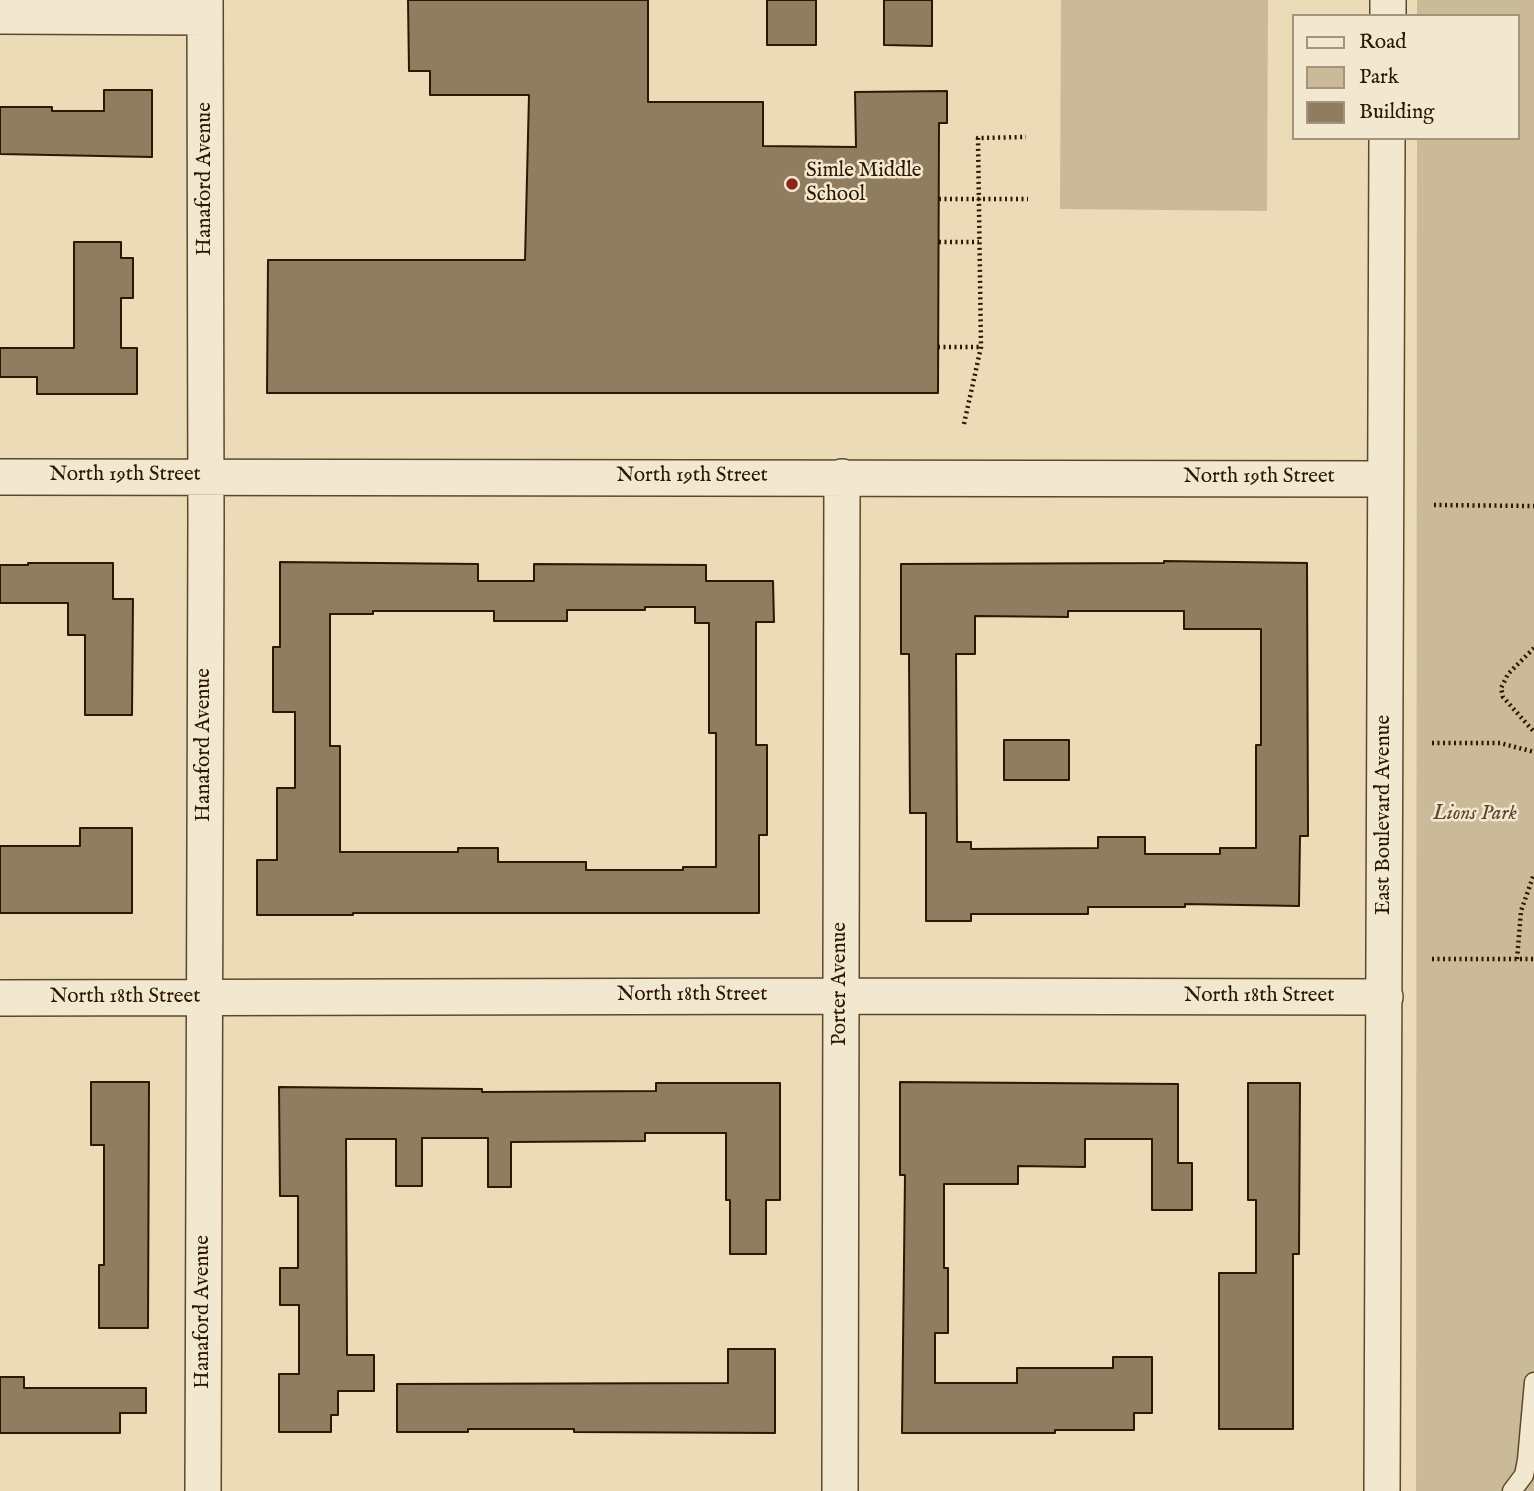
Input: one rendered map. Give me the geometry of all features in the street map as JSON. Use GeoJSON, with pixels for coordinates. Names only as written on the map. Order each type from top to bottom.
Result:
{"type":"FeatureCollection","features":[{"type":"Feature","properties":{"kind":"street"},"geometry":{"type":"LineString","coordinates":[[0,16],[205,9]]}},
{"type":"Feature","properties":{"kind":"street","name":"Hanaford Avenue"},"geometry":{"type":"LineString","coordinates":[[203,1491],[205,9]]}},
{"type":"Feature","properties":{"kind":"street","name":"East Boulevard Avenue"},"geometry":{"type":"LineString","coordinates":[[1382,1491],[1387,140]]}},
{"type":"Feature","properties":{"kind":"street","name":"North 19th Street"},"geometry":{"type":"LineString","coordinates":[[0,477],[1384,479]]}},
{"type":"Feature","properties":{"kind":"street","name":"Porter Avenue"},"geometry":{"type":"LineString","coordinates":[[839,1491],[842,477]]}},
{"type":"Feature","properties":{"kind":"street","name":"North 18th Street"},"geometry":{"type":"LineString","coordinates":[[0,999],[1385,997]]}},
{"type":"Feature","properties":{"kind":"lane"},"geometry":{"type":"LineString","coordinates":[[1512,1491],[1524,1475],[1534,1382]]}},
{"type":"Feature","properties":{"kind":"path"},"geometry":{"type":"LineString","coordinates":[[964,424],[981,347],[978,138],[1026,137]]}},
{"type":"Feature","properties":{"kind":"path"},"geometry":{"type":"LineString","coordinates":[[939,199],[1028,199]]}},
{"type":"Feature","properties":{"kind":"path"},"geometry":{"type":"LineString","coordinates":[[939,242],[979,242]]}},
{"type":"Feature","properties":{"kind":"path"},"geometry":{"type":"LineString","coordinates":[[939,347],[981,347]]}},
{"type":"Feature","properties":{"kind":"path"},"geometry":{"type":"LineString","coordinates":[[1434,505],[1534,506]]}},
{"type":"Feature","properties":{"kind":"path"},"geometry":{"type":"LineString","coordinates":[[1534,648],[1508,674],[1501,688],[1508,704],[1534,732]]}},
{"type":"Feature","properties":{"kind":"path"},"geometry":{"type":"LineString","coordinates":[[1432,744],[1500,743],[1534,752]]}},
{"type":"Feature","properties":{"kind":"path"},"geometry":{"type":"LineString","coordinates":[[1517,959],[1521,911],[1534,874]]}},
{"type":"Feature","properties":{"kind":"path"},"geometry":{"type":"LineString","coordinates":[[1432,959],[1534,959]]}},
{"type":"Feature","properties":{"kind":"green space"},"geometry":{"type":"Polygon","coordinates":[[[1061,0],[1268,0],[1267,211],[1060,209],[1061,0]]]}},
{"type":"Feature","properties":{"kind":"green space","name":"Lions Park"},"geometry":{"type":"Polygon","coordinates":[[[1417,0],[1534,0],[1534,1491],[1416,1491],[1417,140],[1520,140],[1520,14],[1417,14],[1417,0]]]}},
{"type":"Feature","properties":{"kind":"building"},"geometry":{"type":"Polygon","coordinates":[[[408,0],[648,0],[648,102],[763,102],[763,146],[856,147],[855,92],[947,91],[947,123],[939,123],[938,393],[267,393],[268,260],[525,260],[529,95],[430,95],[430,71],[409,71],[408,0]]]}},
{"type":"Feature","properties":{"kind":"building"},"geometry":{"type":"Polygon","coordinates":[[[767,0],[816,0],[816,45],[767,45],[767,0]]]}},
{"type":"Feature","properties":{"kind":"building"},"geometry":{"type":"Polygon","coordinates":[[[884,0],[932,0],[932,46],[884,45],[884,0]]]}},
{"type":"Feature","properties":{"kind":"building"},"geometry":{"type":"Polygon","coordinates":[[[104,90],[152,90],[152,157],[0,154],[0,107],[104,111],[104,90]]]}},
{"type":"Feature","properties":{"kind":"building"},"geometry":{"type":"Polygon","coordinates":[[[74,242],[121,242],[121,258],[133,258],[133,298],[121,298],[121,348],[137,348],[137,394],[37,394],[37,377],[0,377],[0,348],[74,348],[74,242]]]}},
{"type":"Feature","properties":{"kind":"building"},"geometry":{"type":"Polygon","coordinates":[[[280,562],[478,564],[478,581],[534,581],[534,564],[706,565],[706,581],[773,581],[774,622],[756,622],[756,745],[767,745],[767,835],[759,835],[759,913],[257,915],[257,860],[277,860],[277,788],[295,788],[295,712],[273,712],[273,647],[280,647],[280,562]],[[695,607],[567,610],[567,621],[494,621],[494,611],[373,611],[373,614],[330,614],[330,746],[340,746],[340,852],[458,852],[458,848],[498,848],[498,862],[586,862],[586,870],[683,870],[683,867],[716,867],[716,733],[709,733],[709,623],[695,623],[695,607]]]}},
{"type":"Feature","properties":{"kind":"building"},"geometry":{"type":"Polygon","coordinates":[[[113,563],[113,599],[133,599],[132,715],[85,715],[85,635],[68,635],[68,603],[0,603],[0,565],[113,563]]]}},
{"type":"Feature","properties":{"kind":"building"},"geometry":{"type":"Polygon","coordinates":[[[1307,563],[1308,836],[1300,836],[1299,906],[1185,904],[1185,907],[1088,907],[1088,914],[971,914],[971,921],[926,921],[926,813],[910,813],[909,654],[901,654],[901,564],[1307,563]],[[1068,611],[1068,617],[975,616],[975,654],[956,654],[957,842],[971,842],[971,849],[1098,848],[1098,837],[1145,837],[1145,854],[1220,854],[1220,848],[1256,848],[1256,745],[1261,745],[1261,629],[1184,629],[1184,611],[1068,611]]]}},
{"type":"Feature","properties":{"kind":"building"},"geometry":{"type":"Polygon","coordinates":[[[1004,740],[1069,740],[1069,780],[1004,780],[1004,740]]]}},
{"type":"Feature","properties":{"kind":"building"},"geometry":{"type":"Polygon","coordinates":[[[80,828],[132,828],[132,913],[0,913],[0,846],[80,846],[80,828]]]}},
{"type":"Feature","properties":{"kind":"building"},"geometry":{"type":"Polygon","coordinates":[[[91,1082],[149,1082],[148,1328],[99,1328],[99,1265],[104,1265],[104,1145],[91,1145],[91,1082]]]}},
{"type":"Feature","properties":{"kind":"building"},"geometry":{"type":"Polygon","coordinates":[[[900,1082],[1178,1084],[1178,1163],[1192,1163],[1192,1210],[1152,1210],[1152,1139],[1085,1139],[1085,1167],[1018,1166],[1018,1184],[944,1184],[944,1268],[948,1268],[948,1333],[935,1333],[935,1383],[1017,1383],[1017,1368],[1113,1368],[1113,1357],[1152,1357],[1152,1413],[1134,1413],[1134,1430],[902,1433],[905,1175],[900,1175],[900,1082]]]}},
{"type":"Feature","properties":{"kind":"building"},"geometry":{"type":"Polygon","coordinates":[[[656,1083],[780,1083],[780,1200],[766,1200],[766,1254],[730,1254],[730,1200],[726,1200],[726,1133],[645,1133],[645,1141],[511,1142],[511,1187],[488,1187],[488,1138],[422,1138],[422,1186],[396,1186],[396,1139],[346,1139],[347,1355],[374,1355],[374,1391],[338,1391],[338,1415],[331,1415],[331,1432],[279,1432],[279,1374],[299,1374],[299,1305],[280,1305],[280,1268],[298,1268],[298,1196],[280,1196],[279,1087],[482,1089],[482,1092],[656,1091],[656,1083]]]}},
{"type":"Feature","properties":{"kind":"building"},"geometry":{"type":"Polygon","coordinates":[[[1248,1083],[1300,1083],[1299,1254],[1293,1254],[1293,1429],[1219,1429],[1219,1273],[1256,1273],[1256,1200],[1248,1200],[1248,1083]]]}},
{"type":"Feature","properties":{"kind":"building"},"geometry":{"type":"Polygon","coordinates":[[[728,1349],[775,1349],[775,1433],[574,1432],[574,1429],[397,1432],[397,1384],[728,1383],[728,1349]]]}},
{"type":"Feature","properties":{"kind":"building"},"geometry":{"type":"Polygon","coordinates":[[[0,1377],[24,1377],[24,1388],[146,1388],[146,1413],[120,1413],[120,1433],[0,1433],[0,1377]]]}},
{"type":"Feature","properties":{"kind":"place","name":"Simle Middle School"},"geometry":{"type":"Point","coordinates":[792,184]}}]}
